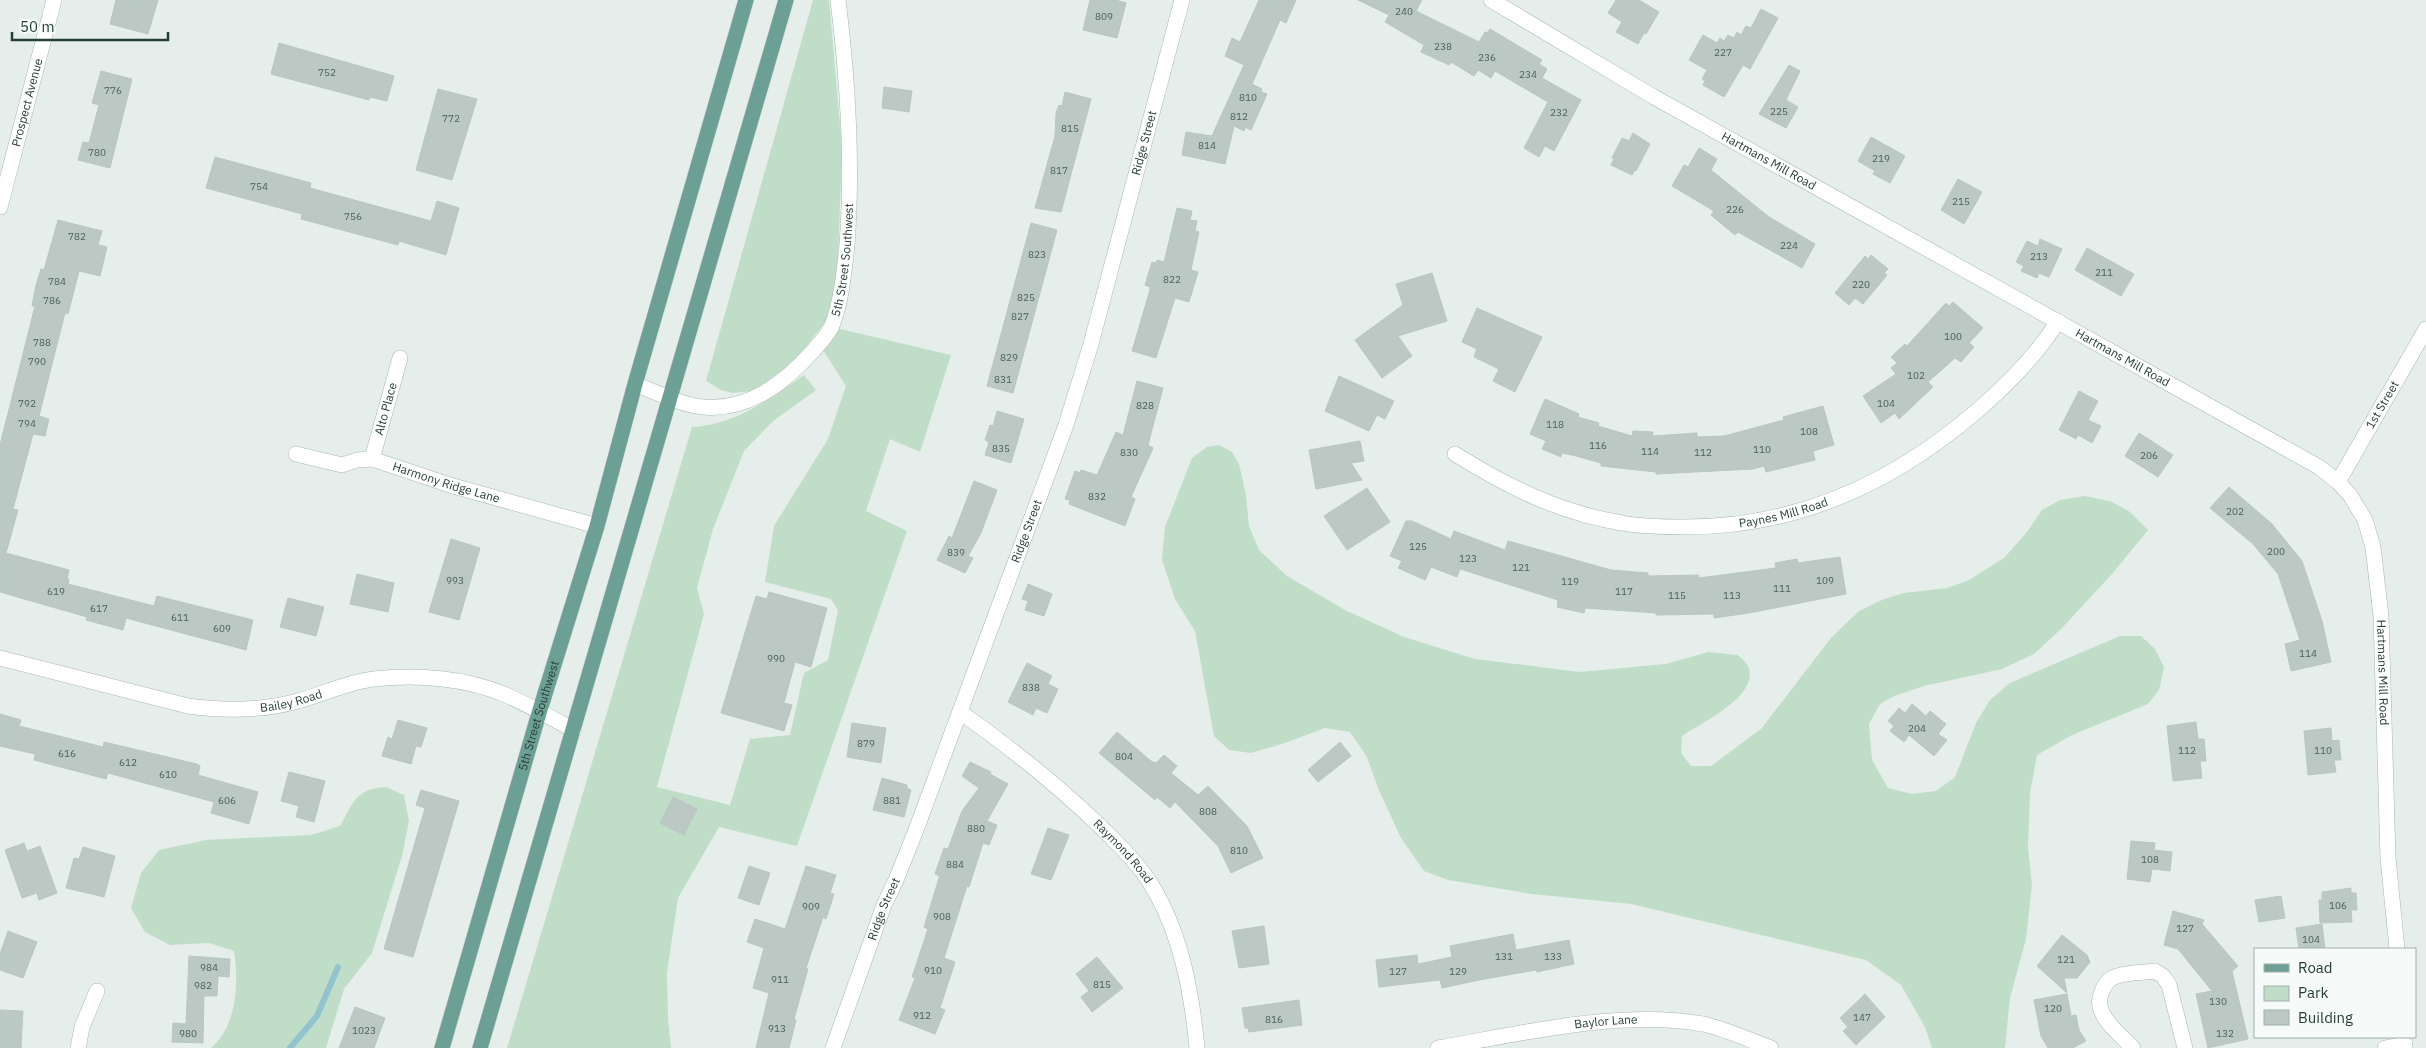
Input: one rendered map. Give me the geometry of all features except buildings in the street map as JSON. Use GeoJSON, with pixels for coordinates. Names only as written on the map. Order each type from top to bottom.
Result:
{"type":"FeatureCollection","features":[{"type":"Feature","properties":{"kind":"main road","name":"5th Street Southwest"},"geometry":{"type":"LineString","coordinates":[[442,1048],[539,713],[597,526],[635,384],[746,0]]}},
{"type":"Feature","properties":{"kind":"main road"},"geometry":{"type":"LineString","coordinates":[[480,1048],[786,0]]}},
{"type":"Feature","properties":{"kind":"street","name":"Prospect Avenue"},"geometry":{"type":"LineString","coordinates":[[0,207],[54,0]]}},
{"type":"Feature","properties":{"kind":"street","name":"5th Street Southwest"},"geometry":{"type":"LineString","coordinates":[[635,384],[700,407],[721,408],[741,403],[758,396],[784,381],[801,364],[832,326],[843,288],[850,203],[846,87],[838,0]]}},
{"type":"Feature","properties":{"kind":"street","name":"Ridge Street"},"geometry":{"type":"LineString","coordinates":[[832,1048],[880,914],[916,830],[1066,425],[1091,344],[1182,0]]}},
{"type":"Feature","properties":{"kind":"street","name":"Hartmans Mill Road"},"geometry":{"type":"LineString","coordinates":[[1491,0],[1654,97],[2058,320],[2318,467],[2338,482],[2350,495],[2365,520],[2374,554],[2381,626],[2388,858],[2397,948]]}},
{"type":"Feature","properties":{"kind":"street","name":"Paynes Mill Road"},"geometry":{"type":"LineString","coordinates":[[1456,454],[1504,484],[1545,502],[1585,515],[1623,524],[1705,527],[1784,516],[1823,505],[1859,490],[1895,472],[1929,449],[2001,390],[2042,346],[2058,320]]}},
{"type":"Feature","properties":{"kind":"street","name":"1st Street"},"geometry":{"type":"LineString","coordinates":[[2338,482],[2426,329]]}},
{"type":"Feature","properties":{"kind":"street","name":"Alto Place"},"geometry":{"type":"LineString","coordinates":[[372,459],[400,358]]}},
{"type":"Feature","properties":{"kind":"street","name":"Harmony Ridge Lane"},"geometry":{"type":"LineString","coordinates":[[296,454],[342,465],[357,460],[372,459],[453,486],[597,526]]}},
{"type":"Feature","properties":{"kind":"street","name":"Bailey Road"},"geometry":{"type":"LineString","coordinates":[[0,658],[188,706],[216,710],[252,709],[286,704],[339,686],[373,679],[408,676],[450,680],[505,695],[574,730]]}},
{"type":"Feature","properties":{"kind":"street","name":"Raymond Road"},"geometry":{"type":"LineString","coordinates":[[960,712],[1018,754],[1079,806],[1131,856],[1154,890],[1170,921],[1181,954],[1194,1022],[1196,1048]]}},
{"type":"Feature","properties":{"kind":"street"},"geometry":{"type":"LineString","coordinates":[[2133,1048],[2106,1020],[2100,1008],[2099,998],[2103,987],[2112,979],[2155,972],[2163,976],[2169,985],[2185,1048]]}},
{"type":"Feature","properties":{"kind":"street"},"geometry":{"type":"LineString","coordinates":[[78,1048],[82,1027],[97,991]]}},
{"type":"Feature","properties":{"kind":"street","name":"Baylor Lane"},"geometry":{"type":"LineString","coordinates":[[1438,1048],[1538,1031],[1640,1020],[1704,1024],[1771,1048]]}},
{"type":"Feature","properties":{"kind":"street"},"geometry":{"type":"LineString","coordinates":[[2386,1048],[2405,1043]]}},
{"type":"Feature","properties":{"kind":"green space"},"geometry":{"type":"Polygon","coordinates":[[[813,0],[829,0],[842,148],[837,288],[830,316],[793,363],[752,391],[732,393],[721,390],[706,381],[813,0]]]}},
{"type":"Feature","properties":{"kind":"green space"},"geometry":{"type":"Polygon","coordinates":[[[836,328],[951,355],[920,452],[890,439],[866,511],[907,531],[797,846],[719,827],[678,898],[667,973],[671,1048],[507,1048],[692,427],[708,425],[737,416],[765,401],[804,375],[816,390],[773,421],[744,451],[713,529],[697,588],[704,614],[657,787],[730,805],[750,739],[790,735],[804,673],[828,660],[838,610],[831,599],[765,582],[774,526],[828,439],[846,386],[823,350],[836,328]]]}},
{"type":"Feature","properties":{"kind":"green space"},"geometry":{"type":"Polygon","coordinates":[[[1219,445],[1232,452],[1239,464],[1246,495],[1249,526],[1259,550],[1287,576],[1345,610],[1404,637],[1475,659],[1580,672],[1666,664],[1708,652],[1738,655],[1748,666],[1750,677],[1746,688],[1727,707],[1682,736],[1681,753],[1691,766],[1711,766],[1761,729],[1831,638],[1859,611],[1884,599],[1904,593],[1947,588],[1969,580],[2004,558],[2027,532],[2042,510],[2060,500],[2085,496],[2112,502],[2130,512],[2148,530],[2112,574],[2061,629],[2034,654],[2002,669],[1924,686],[1894,696],[1880,704],[1869,724],[1872,760],[1888,788],[1912,794],[1936,791],[1955,777],[1976,723],[1990,700],[2010,683],[2120,636],[2141,636],[2155,649],[2164,667],[2159,690],[2148,704],[2072,735],[2037,755],[2030,793],[2028,847],[2032,885],[2026,939],[2010,998],[2005,1048],[1932,1048],[1925,1027],[1901,985],[1866,960],[1631,904],[1532,894],[1448,880],[1424,871],[1401,838],[1378,788],[1367,757],[1350,732],[1325,728],[1251,753],[1229,750],[1214,736],[1195,631],[1175,599],[1162,560],[1165,527],[1192,458],[1207,447],[1219,445]]]}},
{"type":"Feature","properties":{"kind":"green space"},"geometry":{"type":"Polygon","coordinates":[[[386,787],[404,795],[409,821],[402,856],[372,953],[344,989],[326,1048],[211,1048],[220,1039],[231,1016],[236,990],[234,951],[209,943],[170,945],[145,932],[131,908],[141,873],[159,850],[206,840],[311,835],[340,826],[357,798],[368,791],[386,787]]]}},
{"type":"Feature","properties":{"kind":"waterway"},"geometry":{"type":"LineString","coordinates":[[290,1048],[317,1016],[338,967]]}}]}
